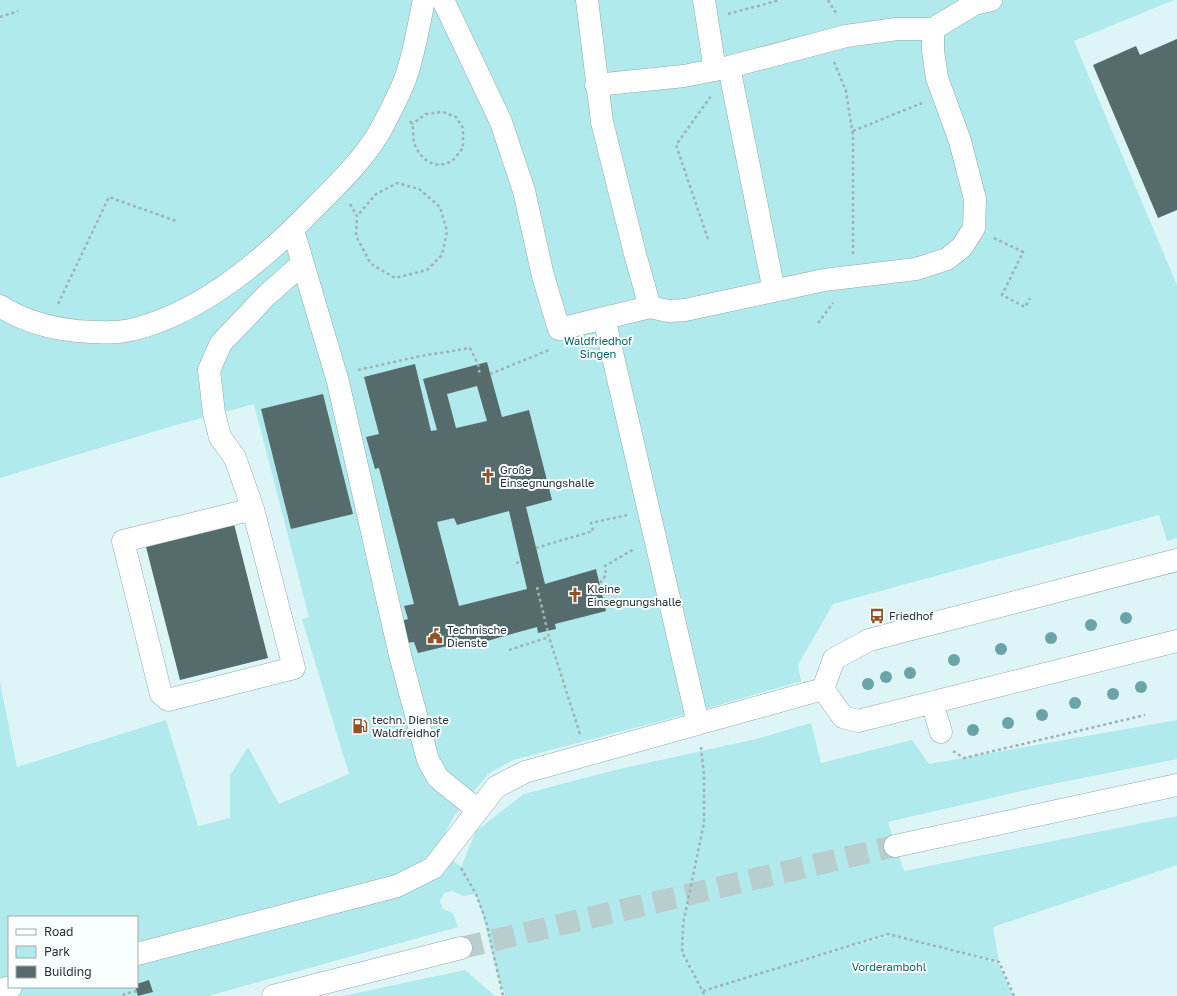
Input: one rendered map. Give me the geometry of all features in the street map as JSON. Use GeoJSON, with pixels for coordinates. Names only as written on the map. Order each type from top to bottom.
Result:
{"type":"FeatureCollection","features":[{"type":"Feature","properties":{"kind":"main road"},"geometry":{"type":"LineString","coordinates":[[0,306],[16,316],[54,329],[103,333],[130,330],[173,316],[230,282],[259,262],[293,230],[339,182],[379,132],[404,82],[424,0]]}},
{"type":"Feature","properties":{"kind":"main road"},"geometry":{"type":"LineString","coordinates":[[443,0],[501,122],[524,191],[543,276],[559,329],[650,307],[668,311],[685,310],[824,280],[916,269],[947,259],[962,247],[974,228],[975,199],[960,141],[937,78],[932,51],[933,29]]}},
{"type":"Feature","properties":{"kind":"main road"},"geometry":{"type":"LineString","coordinates":[[587,0],[596,85],[602,122],[635,254],[650,307]]}},
{"type":"Feature","properties":{"kind":"main road"},"geometry":{"type":"LineString","coordinates":[[596,85],[684,76],[722,69],[824,41],[897,29],[933,29],[974,4],[991,0]]}},
{"type":"Feature","properties":{"kind":"main road"},"geometry":{"type":"LineString","coordinates":[[706,10],[722,69],[774,291]]}},
{"type":"Feature","properties":{"kind":"main road"},"geometry":{"type":"LineString","coordinates":[[293,230],[336,375],[400,655],[428,760],[438,778],[478,810]]}},
{"type":"Feature","properties":{"kind":"main road"},"geometry":{"type":"LineString","coordinates":[[253,509],[123,541],[161,694],[168,700],[294,668],[253,509],[235,458],[220,437],[214,413],[209,370],[221,343],[267,295],[303,263]]}},
{"type":"Feature","properties":{"kind":"main road"},"geometry":{"type":"LineString","coordinates":[[604,318],[698,723]]}},
{"type":"Feature","properties":{"kind":"main road"},"geometry":{"type":"LineString","coordinates":[[823,689],[834,660],[869,640],[1177,560]]}},
{"type":"Feature","properties":{"kind":"main road"},"geometry":{"type":"LineString","coordinates":[[823,689],[843,717],[858,721],[1177,641]]}},
{"type":"Feature","properties":{"kind":"main road"},"geometry":{"type":"LineString","coordinates":[[138,954],[397,886],[433,868],[496,787],[525,772],[823,689]]}},
{"type":"Feature","properties":{"kind":"main road"},"geometry":{"type":"LineString","coordinates":[[932,703],[941,732]]}},
{"type":"Feature","properties":{"kind":"main road"},"geometry":{"type":"LineString","coordinates":[[895,846],[1177,785]]}},
{"type":"Feature","properties":{"kind":"main road"},"geometry":{"type":"LineString","coordinates":[[273,996],[461,948]]}},
{"type":"Feature","properties":{"kind":"path"},"geometry":{"type":"LineString","coordinates":[[706,10],[780,0]]}},
{"type":"Feature","properties":{"kind":"path"},"geometry":{"type":"LineString","coordinates":[[0,17],[18,11]]}},
{"type":"Feature","properties":{"kind":"path"},"geometry":{"type":"LineString","coordinates":[[818,323],[853,277],[853,131],[846,90],[824,41]]}},
{"type":"Feature","properties":{"kind":"path"},"geometry":{"type":"LineString","coordinates":[[708,239],[676,144],[712,93],[722,69]]}},
{"type":"Feature","properties":{"kind":"path"},"geometry":{"type":"LineString","coordinates":[[853,131],[943,94]]}},
{"type":"Feature","properties":{"kind":"path"},"geometry":{"type":"LineString","coordinates":[[393,104],[412,124],[414,142],[423,159],[435,165],[451,162],[463,148],[463,128],[456,117],[443,112],[426,114],[412,124]]}},
{"type":"Feature","properties":{"kind":"path"},"geometry":{"type":"LineString","coordinates":[[339,182],[357,216],[356,236],[371,264],[395,278],[427,270],[442,255],[447,231],[440,207],[419,189],[397,184],[376,194],[357,216]]}},
{"type":"Feature","properties":{"kind":"path"},"geometry":{"type":"LineString","coordinates":[[47,326],[109,198],[176,221]]}},
{"type":"Feature","properties":{"kind":"path"},"geometry":{"type":"LineString","coordinates":[[974,228],[1023,252],[1002,295],[1025,307],[1030,298]]}},
{"type":"Feature","properties":{"kind":"path"},"geometry":{"type":"LineString","coordinates":[[490,374],[553,348],[559,329]]}},
{"type":"Feature","properties":{"kind":"path"},"geometry":{"type":"LineString","coordinates":[[336,375],[421,356],[470,348],[478,364],[480,376]]}},
{"type":"Feature","properties":{"kind":"path"},"geometry":{"type":"LineString","coordinates":[[536,548],[593,531],[591,523],[649,508]]}},
{"type":"Feature","properties":{"kind":"path"},"geometry":{"type":"LineString","coordinates":[[600,583],[606,575],[605,566],[628,551],[644,544],[656,542]]}},
{"type":"Feature","properties":{"kind":"path"},"geometry":{"type":"LineString","coordinates":[[516,563],[521,562]]}},
{"type":"Feature","properties":{"kind":"path"},"geometry":{"type":"LineString","coordinates":[[537,586],[549,637],[586,755]]}},
{"type":"Feature","properties":{"kind":"path"},"geometry":{"type":"LineString","coordinates":[[509,650],[549,637]]}},
{"type":"Feature","properties":{"kind":"path"},"geometry":{"type":"LineString","coordinates":[[941,732],[952,750],[964,758],[1145,716]]}},
{"type":"Feature","properties":{"kind":"path"},"geometry":{"type":"LineString","coordinates":[[698,723],[704,775],[704,823],[682,924],[682,952],[705,996]]}},
{"type":"Feature","properties":{"kind":"path"},"geometry":{"type":"LineString","coordinates":[[444,853],[461,868],[476,894],[486,921],[503,996]]}},
{"type":"Feature","properties":{"kind":"path"},"geometry":{"type":"LineString","coordinates":[[703,991],[888,934],[999,962],[1014,996]]}},
{"type":"Feature","properties":{"kind":"path"},"geometry":{"type":"LineString","coordinates":[[124,996],[124,994],[137,991]]}},
{"type":"Feature","properties":{"kind":"green space","name":"Waldfriedhof Singen"},"geometry":{"type":"Polygon","coordinates":[[[0,0],[1174,0],[1074,41],[1177,285],[1177,538],[1167,541],[1159,515],[833,604],[798,665],[801,681],[695,712],[513,760],[488,774],[454,816],[437,850],[404,873],[138,948],[138,916],[8,916],[8,982],[0,985],[0,682],[17,767],[166,720],[198,826],[230,818],[230,776],[248,747],[279,804],[349,774],[302,619],[309,617],[254,404],[176,425],[0,478],[0,0]]]}},
{"type":"Feature","properties":{"kind":"green space","name":"Vorderambohl"},"geometry":{"type":"Polygon","coordinates":[[[1177,720],[1177,759],[1043,786],[888,822],[904,871],[1177,816],[1177,865],[993,927],[999,962],[947,950],[998,963],[1013,996],[505,996],[476,894],[464,896],[452,891],[444,893],[440,901],[443,909],[453,913],[458,927],[208,996],[140,996],[153,992],[138,984],[138,954],[397,886],[444,853],[461,867],[476,831],[524,794],[615,770],[756,739],[811,723],[821,763],[912,740],[929,764],[1177,720]],[[889,935],[775,969],[888,936],[889,935]]]}},
{"type":"Feature","properties":{"kind":"green space"},"geometry":{"type":"Polygon","coordinates":[[[465,970],[495,996],[343,996],[465,970]]]}},
{"type":"Feature","properties":{"kind":"green space"},"geometry":{"type":"Polygon","coordinates":[[[10,988],[135,988],[138,996],[0,996],[10,988]]]}},
{"type":"Feature","properties":{"kind":"building"},"geometry":{"type":"Polygon","coordinates":[[[1177,39],[1177,210],[1158,218],[1093,65],[1136,46],[1140,55],[1177,39]]]}},
{"type":"Feature","properties":{"kind":"building"},"geometry":{"type":"Polygon","coordinates":[[[487,362],[502,417],[529,410],[552,500],[526,507],[545,584],[596,569],[606,611],[555,624],[556,629],[538,633],[537,627],[462,648],[460,643],[418,653],[414,642],[406,643],[401,621],[408,619],[404,606],[414,604],[379,468],[375,469],[366,437],[379,434],[364,377],[415,364],[431,431],[437,430],[423,379],[487,362]],[[477,386],[447,394],[456,428],[487,421],[477,386]],[[509,511],[457,525],[454,518],[437,522],[459,606],[527,589],[509,511]]]}},
{"type":"Feature","properties":{"kind":"building"},"geometry":{"type":"Polygon","coordinates":[[[323,394],[353,514],[291,529],[261,409],[323,394]]]}},
{"type":"Feature","properties":{"kind":"building"},"geometry":{"type":"Polygon","coordinates":[[[233,520],[268,658],[180,680],[145,543],[233,520]]]}},
{"type":"Feature","properties":{"kind":"building"},"geometry":{"type":"Polygon","coordinates":[[[149,980],[153,992],[138,996],[135,988],[138,988],[138,984],[149,980]]]}},
{"type":"Feature","properties":{"kind":"tunnel"},"geometry":{"type":"LineString","coordinates":[[461,948],[895,846]]}},
{"type":"Feature","properties":{"kind":"place","name":"Große Einsegnungshalle"},"geometry":{"type":"Point","coordinates":[488,476]}},
{"type":"Feature","properties":{"kind":"place","name":"Kleine Einsegnungshalle"},"geometry":{"type":"Point","coordinates":[575,595]}},
{"type":"Feature","properties":{"kind":"place","name":"Friedhof"},"geometry":{"type":"Point","coordinates":[877,616]}},
{"type":"Feature","properties":{"kind":"place","name":"Technische Dienste"},"geometry":{"type":"Point","coordinates":[435,636]}},
{"type":"Feature","properties":{"kind":"place","name":"techn. Dienste Waldfreidhof"},"geometry":{"type":"Point","coordinates":[360,726]}}]}
